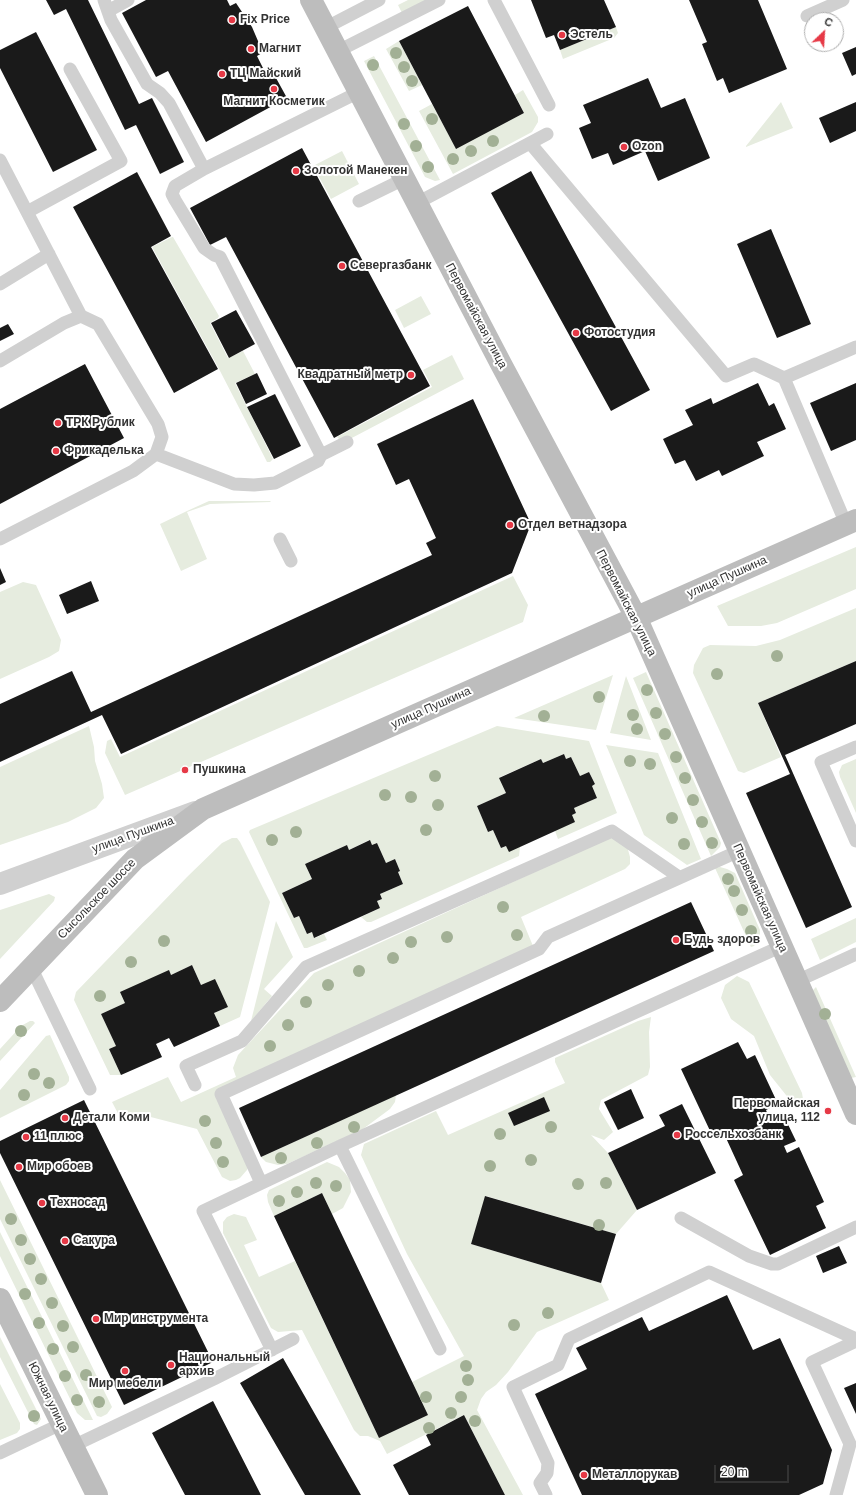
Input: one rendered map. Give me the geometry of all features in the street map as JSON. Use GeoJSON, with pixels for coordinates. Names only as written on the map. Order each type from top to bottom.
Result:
{"type":"FeatureCollection","features":[{"type":"Feature","properties":{"kind":"main road","name":"Первомайская улица"},"geometry":{"type":"LineString","coordinates":[[311,0],[636,617],[856,1114]]}},
{"type":"Feature","properties":{"kind":"main road","name":"улица Пушкина"},"geometry":{"type":"LineString","coordinates":[[203,809],[851,522]]}},
{"type":"Feature","properties":{"kind":"main road","name":"Сысольское шоссе"},"geometry":{"type":"LineString","coordinates":[[0,1000],[135,859],[203,809]]}},
{"type":"Feature","properties":{"kind":"main road","name":"Южная улица"},"geometry":{"type":"LineString","coordinates":[[0,1299],[97,1495]]}},
{"type":"Feature","properties":{"kind":"street","name":"улица Пушкина"},"geometry":{"type":"LineString","coordinates":[[0,884],[203,809]]}},
{"type":"Feature","properties":{"kind":"lane"},"geometry":{"type":"LineString","coordinates":[[128,0],[106,5],[111,20],[147,84],[160,93],[169,103],[204,169]]}},
{"type":"Feature","properties":{"kind":"lane"},"geometry":{"type":"LineString","coordinates":[[325,28],[379,0]]}},
{"type":"Feature","properties":{"kind":"lane"},"geometry":{"type":"LineString","coordinates":[[338,51],[438,0]]}},
{"type":"Feature","properties":{"kind":"lane"},"geometry":{"type":"LineString","coordinates":[[494,0],[549,105]]}},
{"type":"Feature","properties":{"kind":"lane"},"geometry":{"type":"LineString","coordinates":[[816,12],[843,0]]}},
{"type":"Feature","properties":{"kind":"lane"},"geometry":{"type":"LineString","coordinates":[[27,212],[121,160],[70,69]]}},
{"type":"Feature","properties":{"kind":"lane"},"geometry":{"type":"LineString","coordinates":[[321,455],[220,256],[214,255],[204,248],[172,194],[174,186],[204,169],[359,92]]}},
{"type":"Feature","properties":{"kind":"lane"},"geometry":{"type":"LineString","coordinates":[[417,203],[547,134]]}},
{"type":"Feature","properties":{"kind":"lane"},"geometry":{"type":"LineString","coordinates":[[530,144],[726,376],[754,364],[784,378],[851,522]]}},
{"type":"Feature","properties":{"kind":"lane"},"geometry":{"type":"LineString","coordinates":[[0,160],[81,316],[98,324],[158,424],[162,437],[156,454],[133,471],[0,539]]}},
{"type":"Feature","properties":{"kind":"lane"},"geometry":{"type":"LineString","coordinates":[[359,201],[404,179]]}},
{"type":"Feature","properties":{"kind":"lane"},"geometry":{"type":"LineString","coordinates":[[0,284],[49,254]]}},
{"type":"Feature","properties":{"kind":"lane"},"geometry":{"type":"LineString","coordinates":[[0,361],[64,323],[81,316]]}},
{"type":"Feature","properties":{"kind":"lane"},"geometry":{"type":"LineString","coordinates":[[784,378],[856,347]]}},
{"type":"Feature","properties":{"kind":"lane"},"geometry":{"type":"LineString","coordinates":[[156,454],[234,484],[254,485],[275,482],[318,461],[321,455],[347,442]]}},
{"type":"Feature","properties":{"kind":"lane"},"geometry":{"type":"LineString","coordinates":[[280,539],[291,561]]}},
{"type":"Feature","properties":{"kind":"lane"},"geometry":{"type":"LineString","coordinates":[[856,747],[821,762],[856,841]]}},
{"type":"Feature","properties":{"kind":"lane"},"geometry":{"type":"LineString","coordinates":[[195,1085],[186,1066],[242,1041],[306,967],[612,831],[679,877]]}},
{"type":"Feature","properties":{"kind":"lane"},"geometry":{"type":"LineString","coordinates":[[262,1183],[221,1094],[539,950],[548,937],[739,850]]}},
{"type":"Feature","properties":{"kind":"lane"},"geometry":{"type":"LineString","coordinates":[[272,1350],[203,1211],[340,1146],[782,946]]}},
{"type":"Feature","properties":{"kind":"lane"},"geometry":{"type":"LineString","coordinates":[[797,981],[856,954]]}},
{"type":"Feature","properties":{"kind":"lane"},"geometry":{"type":"LineString","coordinates":[[31,967],[90,1089]]}},
{"type":"Feature","properties":{"kind":"lane"},"geometry":{"type":"LineString","coordinates":[[340,1146],[440,1349]]}},
{"type":"Feature","properties":{"kind":"lane"},"geometry":{"type":"LineString","coordinates":[[681,1218],[749,1256],[772,1264],[778,1264],[856,1227]]}},
{"type":"Feature","properties":{"kind":"lane"},"geometry":{"type":"LineString","coordinates":[[546,1495],[540,1483],[547,1473],[548,1464],[513,1387],[558,1365],[569,1339],[709,1272],[856,1340]]}},
{"type":"Feature","properties":{"kind":"lane"},"geometry":{"type":"LineString","coordinates":[[73,1446],[293,1339]]}},
{"type":"Feature","properties":{"kind":"lane"},"geometry":{"type":"LineString","coordinates":[[836,1495],[850,1444],[812,1362],[856,1340]]}},
{"type":"Feature","properties":{"kind":"lane"},"geometry":{"type":"LineString","coordinates":[[0,1453],[61,1424]]}},
{"type":"Feature","properties":{"kind":"shaded area"},"geometry":{"type":"Polygon","coordinates":[[[408,0],[431,0],[403,15],[398,5],[408,0]]]}},
{"type":"Feature","properties":{"kind":"shaded area"},"geometry":{"type":"Polygon","coordinates":[[[616,27],[618,33],[614,38],[563,59],[560,50],[616,27]]]}},
{"type":"Feature","properties":{"kind":"shaded area"},"geometry":{"type":"Polygon","coordinates":[[[399,41],[422,85],[409,91],[386,49],[399,41]]]}},
{"type":"Feature","properties":{"kind":"shaded area"},"geometry":{"type":"Polygon","coordinates":[[[374,56],[440,180],[435,181],[425,177],[364,61],[374,56]]]}},
{"type":"Feature","properties":{"kind":"shaded area"},"geometry":{"type":"Polygon","coordinates":[[[523,90],[538,117],[538,122],[532,132],[453,174],[419,111],[432,104],[456,148],[524,113],[515,95],[523,90]]]}},
{"type":"Feature","properties":{"kind":"shaded area"},"geometry":{"type":"Polygon","coordinates":[[[781,102],[793,128],[746,147],[746,146],[781,102]]]}},
{"type":"Feature","properties":{"kind":"shaded area"},"geometry":{"type":"Polygon","coordinates":[[[342,151],[359,184],[331,199],[313,166],[342,151]]]}},
{"type":"Feature","properties":{"kind":"shaded area"},"geometry":{"type":"Polygon","coordinates":[[[172,237],[219,316],[210,323],[228,358],[243,351],[255,374],[235,383],[273,459],[270,462],[267,462],[219,369],[152,247],[172,237]]]}},
{"type":"Feature","properties":{"kind":"shaded area"},"geometry":{"type":"Polygon","coordinates":[[[421,296],[431,314],[404,328],[395,310],[421,296]]]}},
{"type":"Feature","properties":{"kind":"shaded area"},"geometry":{"type":"Polygon","coordinates":[[[452,355],[464,379],[348,440],[339,439],[337,437],[432,387],[423,370],[452,355]]]}},
{"type":"Feature","properties":{"kind":"shaded area"},"geometry":{"type":"Polygon","coordinates":[[[209,501],[271,502],[210,504],[187,512],[207,559],[181,571],[160,524],[209,501]]]}},
{"type":"Feature","properties":{"kind":"shaded area"},"geometry":{"type":"Polygon","coordinates":[[[856,547],[856,589],[777,623],[761,626],[728,626],[717,606],[856,547]]]}},
{"type":"Feature","properties":{"kind":"shaded area"},"geometry":{"type":"Polygon","coordinates":[[[513,576],[528,605],[523,622],[125,795],[105,753],[107,741],[111,739],[120,757],[513,576]]]}},
{"type":"Feature","properties":{"kind":"shaded area"},"geometry":{"type":"Polygon","coordinates":[[[23,582],[36,585],[61,640],[59,651],[0,679],[0,592],[23,582]]]}},
{"type":"Feature","properties":{"kind":"shaded area"},"geometry":{"type":"Polygon","coordinates":[[[856,608],[856,661],[758,703],[781,757],[744,773],[738,771],[693,673],[694,665],[703,648],[710,645],[756,646],[780,640],[856,608]]]}},
{"type":"Feature","properties":{"kind":"shaded area"},"geometry":{"type":"Polygon","coordinates":[[[646,672],[721,843],[720,847],[711,856],[633,678],[646,672]]]}},
{"type":"Feature","properties":{"kind":"shaded area"},"geometry":{"type":"Polygon","coordinates":[[[613,675],[596,730],[514,718],[613,675]]]}},
{"type":"Feature","properties":{"kind":"shaded area"},"geometry":{"type":"Polygon","coordinates":[[[626,676],[651,740],[610,733],[626,676]]]}},
{"type":"Feature","properties":{"kind":"shaded area"},"geometry":{"type":"Polygon","coordinates":[[[89,726],[94,747],[95,761],[102,784],[104,798],[96,808],[68,822],[0,845],[0,767],[89,726]]]}},
{"type":"Feature","properties":{"kind":"shaded area"},"geometry":{"type":"Polygon","coordinates":[[[497,726],[589,741],[617,813],[558,839],[555,831],[576,813],[574,808],[597,798],[592,786],[595,784],[589,772],[580,776],[571,757],[566,759],[564,754],[543,763],[541,759],[500,777],[506,793],[477,806],[488,832],[493,830],[501,848],[506,846],[520,847],[519,856],[371,922],[367,922],[361,917],[380,908],[377,901],[382,899],[380,894],[403,884],[395,859],[386,863],[377,843],[372,845],[369,840],[349,850],[347,845],[305,864],[312,879],[282,893],[294,918],[299,916],[307,934],[312,932],[315,938],[324,934],[327,940],[304,948],[249,832],[250,830],[497,726]]]}},
{"type":"Feature","properties":{"kind":"shaded area"},"geometry":{"type":"Polygon","coordinates":[[[606,745],[658,753],[701,859],[687,865],[644,835],[606,745]]]}},
{"type":"Feature","properties":{"kind":"shaded area"},"geometry":{"type":"Polygon","coordinates":[[[856,759],[856,813],[839,772],[842,765],[856,759]]]}},
{"type":"Feature","properties":{"kind":"shaded area"},"geometry":{"type":"Polygon","coordinates":[[[611,837],[627,846],[630,864],[625,869],[521,917],[533,946],[216,1098],[248,1167],[240,1178],[230,1181],[222,1177],[197,1129],[143,1115],[123,1123],[112,1102],[168,1077],[181,1102],[236,1077],[233,1068],[238,1055],[314,973],[611,837]]]}},
{"type":"Feature","properties":{"kind":"shaded area"},"geometry":{"type":"Polygon","coordinates":[[[232,838],[237,838],[240,842],[270,902],[240,1017],[220,1026],[214,1013],[228,1007],[201,985],[192,965],[171,975],[125,1003],[101,1014],[116,1046],[109,1049],[121,1075],[110,1075],[74,1000],[76,992],[187,877],[222,843],[232,838]]]}},
{"type":"Feature","properties":{"kind":"shaded area"},"geometry":{"type":"Polygon","coordinates":[[[720,867],[735,873],[760,930],[760,938],[754,946],[751,947],[715,868],[720,867]]]}},
{"type":"Feature","properties":{"kind":"shaded area"},"geometry":{"type":"Polygon","coordinates":[[[49,894],[55,897],[54,901],[0,959],[0,910],[49,894]]]}},
{"type":"Feature","properties":{"kind":"shaded area"},"geometry":{"type":"Polygon","coordinates":[[[856,918],[856,942],[820,960],[811,939],[856,918]]]}},
{"type":"Feature","properties":{"kind":"shaded area"},"geometry":{"type":"Polygon","coordinates":[[[276,921],[293,957],[264,989],[272,996],[251,1021],[276,921]]]}},
{"type":"Feature","properties":{"kind":"shaded area"},"geometry":{"type":"Polygon","coordinates":[[[737,976],[749,982],[802,1093],[803,1099],[794,1105],[770,1075],[754,1036],[731,1019],[721,998],[725,985],[737,976]]]}},
{"type":"Feature","properties":{"kind":"shaded area"},"geometry":{"type":"Polygon","coordinates":[[[816,987],[856,1077],[851,1078],[811,992],[816,987]]]}},
{"type":"Feature","properties":{"kind":"shaded area"},"geometry":{"type":"Polygon","coordinates":[[[651,1017],[649,1032],[650,1067],[648,1075],[601,1100],[599,1109],[613,1132],[604,1140],[591,1135],[608,1153],[637,1210],[616,1234],[486,1196],[471,1244],[601,1283],[609,1300],[537,1332],[508,1372],[496,1385],[486,1392],[481,1399],[477,1410],[523,1495],[505,1495],[464,1415],[387,1454],[380,1441],[368,1436],[360,1436],[354,1430],[302,1330],[278,1332],[271,1328],[223,1233],[223,1222],[227,1217],[234,1214],[246,1217],[257,1240],[244,1245],[259,1277],[295,1261],[379,1438],[412,1382],[464,1356],[407,1254],[361,1155],[364,1144],[436,1111],[448,1135],[565,1083],[555,1062],[555,1058],[638,1021],[651,1017]]]}},
{"type":"Feature","properties":{"kind":"shaded area"},"geometry":{"type":"Polygon","coordinates":[[[30,1021],[35,1023],[0,1061],[0,1049],[21,1026],[30,1021]]]}},
{"type":"Feature","properties":{"kind":"shaded area"},"geometry":{"type":"Polygon","coordinates":[[[50,1035],[69,1077],[69,1081],[66,1085],[0,1118],[0,1090],[46,1036],[50,1035]]]}},
{"type":"Feature","properties":{"kind":"shaded area"},"geometry":{"type":"Polygon","coordinates":[[[396,1095],[395,1102],[390,1109],[363,1129],[287,1164],[278,1165],[266,1162],[261,1157],[396,1095]]]}},
{"type":"Feature","properties":{"kind":"shaded area"},"geometry":{"type":"Polygon","coordinates":[[[327,1162],[339,1167],[350,1180],[351,1192],[343,1208],[332,1214],[322,1193],[274,1216],[268,1202],[267,1195],[269,1190],[327,1162]]]}},
{"type":"Feature","properties":{"kind":"shaded area"},"geometry":{"type":"Polygon","coordinates":[[[0,1180],[112,1407],[107,1414],[101,1417],[97,1416],[0,1219],[0,1180]]]}},
{"type":"Feature","properties":{"kind":"shaded area"},"geometry":{"type":"Polygon","coordinates":[[[0,1232],[93,1420],[85,1420],[77,1413],[0,1256],[0,1232]]]}},
{"type":"Feature","properties":{"kind":"shaded area"},"geometry":{"type":"Polygon","coordinates":[[[0,1337],[41,1419],[37,1425],[34,1424],[0,1357],[0,1337]]]}},
{"type":"Feature","properties":{"kind":"shaded area"},"geometry":{"type":"Polygon","coordinates":[[[0,1384],[20,1423],[20,1429],[17,1433],[0,1440],[0,1384]]]}},
{"type":"Feature","properties":{"kind":"building"},"geometry":{"type":"Polygon","coordinates":[[[46,0],[88,0],[139,104],[152,98],[184,162],[160,174],[136,125],[125,130],[66,9],[54,15],[46,0]]]}},
{"type":"Feature","properties":{"kind":"building","name":"ТЦ Майский"},"geometry":{"type":"Polygon","coordinates":[[[146,0],[227,0],[230,6],[236,3],[252,27],[258,41],[262,53],[257,56],[264,70],[270,67],[287,98],[206,142],[168,71],[156,77],[122,13],[146,0]]]}},
{"type":"Feature","properties":{"kind":"building"},"geometry":{"type":"Polygon","coordinates":[[[531,0],[604,0],[616,27],[560,50],[554,35],[546,38],[531,0]]]}},
{"type":"Feature","properties":{"kind":"building"},"geometry":{"type":"Polygon","coordinates":[[[689,0],[758,0],[787,69],[729,93],[723,78],[717,81],[702,44],[707,42],[689,0]]]}},
{"type":"Feature","properties":{"kind":"building"},"geometry":{"type":"Polygon","coordinates":[[[468,6],[524,113],[456,149],[399,41],[468,6]]]}},
{"type":"Feature","properties":{"kind":"building"},"geometry":{"type":"Polygon","coordinates":[[[36,32],[97,150],[53,172],[0,68],[0,50],[36,32]]]}},
{"type":"Feature","properties":{"kind":"building"},"geometry":{"type":"Polygon","coordinates":[[[856,47],[856,74],[852,76],[842,53],[856,47]]]}},
{"type":"Feature","properties":{"kind":"building"},"geometry":{"type":"Polygon","coordinates":[[[648,78],[661,108],[685,98],[710,158],[658,181],[645,151],[613,165],[608,153],[592,159],[579,128],[591,123],[583,105],[648,78]]]}},
{"type":"Feature","properties":{"kind":"building"},"geometry":{"type":"Polygon","coordinates":[[[856,102],[856,131],[830,143],[819,118],[856,102]]]}},
{"type":"Feature","properties":{"kind":"building"},"geometry":{"type":"Polygon","coordinates":[[[302,148],[430,386],[334,438],[226,237],[210,245],[190,208],[302,148]]]}},
{"type":"Feature","properties":{"kind":"building"},"geometry":{"type":"Polygon","coordinates":[[[531,171],[650,390],[611,411],[491,193],[531,171]]]}},
{"type":"Feature","properties":{"kind":"building"},"geometry":{"type":"Polygon","coordinates":[[[137,172],[171,236],[151,247],[218,369],[174,393],[73,207],[137,172]]]}},
{"type":"Feature","properties":{"kind":"building"},"geometry":{"type":"Polygon","coordinates":[[[771,229],[811,324],[777,338],[737,244],[771,229]]]}},
{"type":"Feature","properties":{"kind":"building"},"geometry":{"type":"Polygon","coordinates":[[[236,310],[255,344],[229,358],[211,323],[236,310]]]}},
{"type":"Feature","properties":{"kind":"building"},"geometry":{"type":"Polygon","coordinates":[[[8,324],[14,334],[0,341],[0,328],[8,324]]]}},
{"type":"Feature","properties":{"kind":"building","name":"ТРК Рублик"},"geometry":{"type":"Polygon","coordinates":[[[85,364],[124,438],[0,504],[0,409],[85,364]]]}},
{"type":"Feature","properties":{"kind":"building"},"geometry":{"type":"Polygon","coordinates":[[[257,373],[267,394],[246,404],[236,383],[257,373]]]}},
{"type":"Feature","properties":{"kind":"building"},"geometry":{"type":"Polygon","coordinates":[[[758,383],[769,406],[774,403],[786,429],[757,442],[764,456],[722,476],[719,470],[696,481],[685,460],[675,464],[663,439],[693,425],[685,410],[711,398],[713,404],[758,383]]]}},
{"type":"Feature","properties":{"kind":"building"},"geometry":{"type":"Polygon","coordinates":[[[856,383],[856,440],[831,451],[810,403],[856,383]]]}},
{"type":"Feature","properties":{"kind":"building"},"geometry":{"type":"Polygon","coordinates":[[[275,394],[301,446],[274,459],[247,407],[275,394]]]}},
{"type":"Feature","properties":{"kind":"building"},"geometry":{"type":"Polygon","coordinates":[[[473,399],[531,524],[512,573],[121,754],[102,715],[0,762],[0,704],[72,671],[91,712],[432,555],[426,543],[436,538],[409,479],[396,485],[377,444],[473,399]]]}},
{"type":"Feature","properties":{"kind":"building"},"geometry":{"type":"Polygon","coordinates":[[[0,568],[6,582],[0,585],[0,568]]]}},
{"type":"Feature","properties":{"kind":"building"},"geometry":{"type":"Polygon","coordinates":[[[91,581],[99,601],[67,614],[59,595],[91,581]]]}},
{"type":"Feature","properties":{"kind":"building"},"geometry":{"type":"Polygon","coordinates":[[[856,661],[856,724],[785,755],[852,907],[806,928],[746,793],[790,774],[758,703],[856,661]]]}},
{"type":"Feature","properties":{"kind":"building"},"geometry":{"type":"Polygon","coordinates":[[[564,754],[566,759],[571,757],[580,776],[589,772],[595,784],[592,786],[597,798],[574,808],[576,813],[572,815],[575,822],[509,852],[506,846],[501,848],[493,830],[488,832],[477,806],[506,793],[499,778],[541,759],[543,763],[564,754]]]}},
{"type":"Feature","properties":{"kind":"building"},"geometry":{"type":"Polygon","coordinates":[[[370,840],[372,845],[377,843],[386,863],[395,859],[403,884],[380,894],[382,899],[377,901],[380,908],[314,938],[312,932],[307,934],[299,916],[294,918],[282,893],[312,879],[305,864],[347,845],[349,850],[370,840]]]}},
{"type":"Feature","properties":{"kind":"building"},"geometry":{"type":"Polygon","coordinates":[[[691,902],[714,951],[261,1157],[239,1108],[691,902]]]}},
{"type":"Feature","properties":{"kind":"building"},"geometry":{"type":"Polygon","coordinates":[[[192,965],[201,985],[215,979],[228,1007],[214,1013],[220,1026],[174,1047],[169,1038],[156,1044],[162,1057],[121,1075],[109,1049],[116,1046],[101,1014],[125,1003],[120,992],[169,970],[171,975],[192,965]]]}},
{"type":"Feature","properties":{"kind":"building"},"geometry":{"type":"Polygon","coordinates":[[[738,1042],[747,1059],[755,1055],[778,1104],[766,1110],[769,1118],[782,1112],[796,1141],[784,1146],[787,1153],[799,1147],[824,1202],[816,1206],[826,1228],[770,1255],[734,1180],[743,1175],[726,1138],[722,1130],[712,1135],[681,1069],[738,1042]]]}},
{"type":"Feature","properties":{"kind":"building"},"geometry":{"type":"Polygon","coordinates":[[[631,1089],[644,1118],[618,1130],[604,1102],[631,1089]]]}},
{"type":"Feature","properties":{"kind":"building"},"geometry":{"type":"Polygon","coordinates":[[[544,1097],[550,1111],[514,1126],[508,1113],[544,1097]]]}},
{"type":"Feature","properties":{"kind":"building"},"geometry":{"type":"Polygon","coordinates":[[[84,1100],[213,1362],[124,1405],[0,1153],[0,1141],[84,1100]]]}},
{"type":"Feature","properties":{"kind":"building"},"geometry":{"type":"Polygon","coordinates":[[[682,1104],[716,1173],[637,1210],[608,1153],[665,1126],[659,1115],[682,1104]]]}},
{"type":"Feature","properties":{"kind":"building"},"geometry":{"type":"Polygon","coordinates":[[[322,1193],[428,1415],[379,1438],[274,1216],[322,1193]]]}},
{"type":"Feature","properties":{"kind":"building"},"geometry":{"type":"Polygon","coordinates":[[[485,1196],[616,1234],[601,1283],[471,1244],[485,1196]]]}},
{"type":"Feature","properties":{"kind":"building"},"geometry":{"type":"Polygon","coordinates":[[[839,1246],[847,1263],[823,1273],[816,1256],[839,1246]]]}},
{"type":"Feature","properties":{"kind":"building"},"geometry":{"type":"Polygon","coordinates":[[[727,1295],[753,1350],[780,1338],[832,1450],[823,1484],[799,1495],[582,1495],[535,1394],[587,1369],[576,1348],[642,1317],[649,1331],[727,1295]]]}},
{"type":"Feature","properties":{"kind":"building"},"geometry":{"type":"Polygon","coordinates":[[[283,1358],[361,1495],[305,1495],[240,1383],[283,1358]]]}},
{"type":"Feature","properties":{"kind":"building"},"geometry":{"type":"Polygon","coordinates":[[[856,1383],[856,1414],[844,1388],[856,1383]]]}},
{"type":"Feature","properties":{"kind":"building"},"geometry":{"type":"Polygon","coordinates":[[[213,1401],[261,1495],[185,1495],[152,1433],[213,1401]]]}},
{"type":"Feature","properties":{"kind":"building"},"geometry":{"type":"Polygon","coordinates":[[[464,1415],[505,1495],[409,1495],[393,1465],[431,1445],[426,1435],[464,1415]]]}},
{"type":"Feature","properties":{"kind":"place","name":"Fix Price"},"geometry":{"type":"Point","coordinates":[232,20]}},
{"type":"Feature","properties":{"kind":"place","name":"Эстель"},"geometry":{"type":"Point","coordinates":[562,35]}},
{"type":"Feature","properties":{"kind":"place","name":"Магнит"},"geometry":{"type":"Point","coordinates":[251,49]}},
{"type":"Feature","properties":{"kind":"place","name":"ТЦ Майский"},"geometry":{"type":"Point","coordinates":[222,74]}},
{"type":"Feature","properties":{"kind":"place","name":"Магнит Косметик"},"geometry":{"type":"Point","coordinates":[274,89]}},
{"type":"Feature","properties":{"kind":"place","name":"Ozon"},"geometry":{"type":"Point","coordinates":[624,147]}},
{"type":"Feature","properties":{"kind":"place","name":"Золотой Манекен"},"geometry":{"type":"Point","coordinates":[296,171]}},
{"type":"Feature","properties":{"kind":"place","name":"Севергазбанк"},"geometry":{"type":"Point","coordinates":[342,266]}},
{"type":"Feature","properties":{"kind":"place","name":"Фотостудия"},"geometry":{"type":"Point","coordinates":[576,333]}},
{"type":"Feature","properties":{"kind":"place","name":"Квадратный метр"},"geometry":{"type":"Point","coordinates":[411,375]}},
{"type":"Feature","properties":{"kind":"place","name":"ТРК Рублик"},"geometry":{"type":"Point","coordinates":[58,423]}},
{"type":"Feature","properties":{"kind":"place","name":"Фрикаделька"},"geometry":{"type":"Point","coordinates":[56,451]}},
{"type":"Feature","properties":{"kind":"place","name":"Отдел ветнадзора"},"geometry":{"type":"Point","coordinates":[510,525]}},
{"type":"Feature","properties":{"kind":"place","name":"Пушкина"},"geometry":{"type":"Point","coordinates":[185,770]}},
{"type":"Feature","properties":{"kind":"place","name":"Будь здоров"},"geometry":{"type":"Point","coordinates":[676,940]}},
{"type":"Feature","properties":{"kind":"place","name":"Первомайская улица, 112"},"geometry":{"type":"Point","coordinates":[828,1111]}},
{"type":"Feature","properties":{"kind":"place","name":"Детали Коми"},"geometry":{"type":"Point","coordinates":[65,1118]}},
{"type":"Feature","properties":{"kind":"place","name":"Россельхозбанк"},"geometry":{"type":"Point","coordinates":[677,1135]}},
{"type":"Feature","properties":{"kind":"place","name":"11 плюс"},"geometry":{"type":"Point","coordinates":[26,1137]}},
{"type":"Feature","properties":{"kind":"place","name":"Мир обоев"},"geometry":{"type":"Point","coordinates":[19,1167]}},
{"type":"Feature","properties":{"kind":"place","name":"Техносад"},"geometry":{"type":"Point","coordinates":[42,1203]}},
{"type":"Feature","properties":{"kind":"place","name":"Сакура"},"geometry":{"type":"Point","coordinates":[65,1241]}},
{"type":"Feature","properties":{"kind":"place","name":"Мир инструмента"},"geometry":{"type":"Point","coordinates":[96,1319]}},
{"type":"Feature","properties":{"kind":"place","name":"Национальный архив"},"geometry":{"type":"Point","coordinates":[171,1365]}},
{"type":"Feature","properties":{"kind":"place","name":"Мир мебели"},"geometry":{"type":"Point","coordinates":[125,1371]}},
{"type":"Feature","properties":{"kind":"place","name":"Металлорукав"},"geometry":{"type":"Point","coordinates":[584,1475]}}]}
